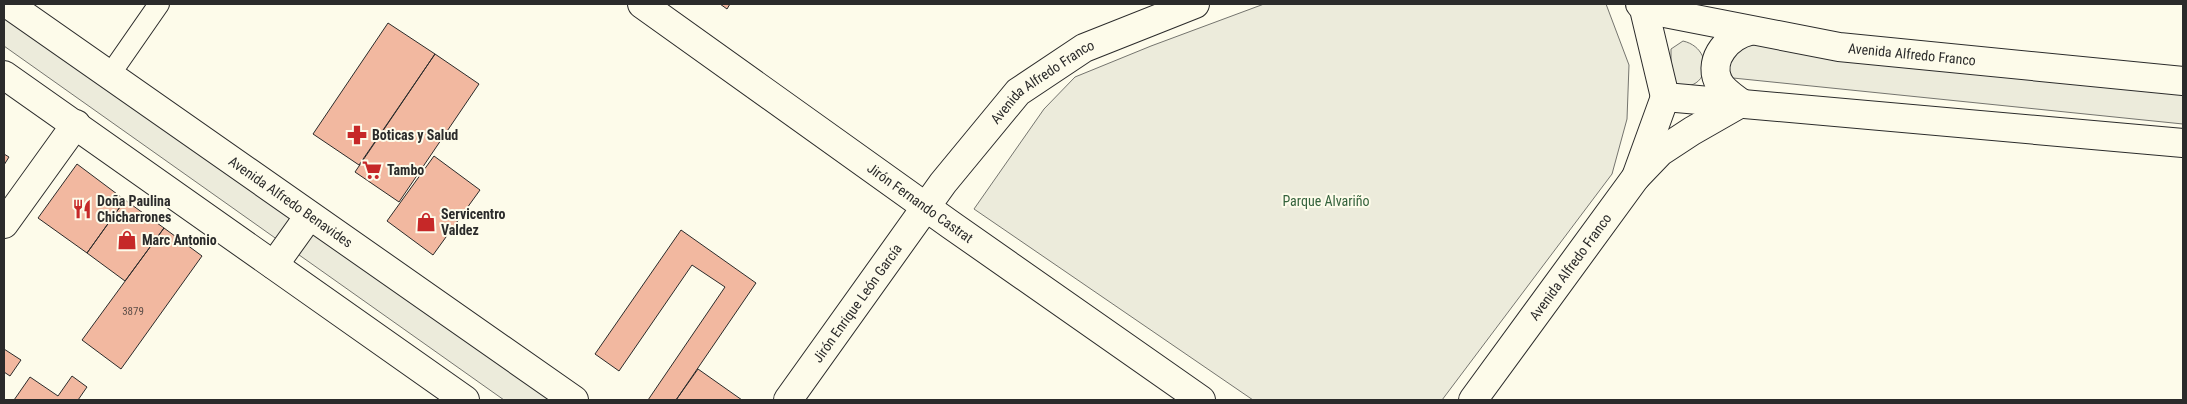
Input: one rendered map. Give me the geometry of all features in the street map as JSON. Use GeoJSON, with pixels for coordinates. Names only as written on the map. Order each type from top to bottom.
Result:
{"type":"FeatureCollection","features":[{"type":"Feature","properties":{"kind":"street","name":"Avenida Alfredo Benavides"},"geometry":{"type":"LineString","coordinates":[[8,4],[574,400]]}},
{"type":"Feature","properties":{"kind":"street"},"geometry":{"type":"LineString","coordinates":[[109,76],[159,4]]}},
{"type":"Feature","properties":{"kind":"street","name":"Jirón Fernando Castrat"},"geometry":{"type":"LineString","coordinates":[[642,4],[1201,400]]}},
{"type":"Feature","properties":{"kind":"street","name":"Avenida Alfredo Franco"},"geometry":{"type":"LineString","coordinates":[[926,207],[943,183],[1018,92],[1084,48],[1196,4]]}},
{"type":"Feature","properties":{"kind":"street","name":"Avenida Alfredo Franco"},"geometry":{"type":"LineString","coordinates":[[1473,400],[1636,177],[1665,97],[1642,6],[1750,31],[1840,47],[2183,81]]}},
{"type":"Feature","properties":{"kind":"street"},"geometry":{"type":"LineString","coordinates":[[1740,103],[1722,87],[1717,79],[1715,63],[1726,42],[1742,32],[1750,31]]}},
{"type":"Feature","properties":{"kind":"street"},"geometry":{"type":"LineString","coordinates":[[4,74],[465,400]]}},
{"type":"Feature","properties":{"kind":"street"},"geometry":{"type":"LineString","coordinates":[[1665,97],[2183,143]]}},
{"type":"Feature","properties":{"kind":"street"},"geometry":{"type":"LineString","coordinates":[[1636,177],[1660,152],[1740,103]]}},
{"type":"Feature","properties":{"kind":"street"},"geometry":{"type":"LineString","coordinates":[[4,224],[76,124]]}},
{"type":"Feature","properties":{"kind":"street","name":"Jirón Enrique León García"},"geometry":{"type":"LineString","coordinates":[[788,400],[926,207]]}},
{"type":"Feature","properties":{"kind":"street"},"geometry":{"type":"LineString","coordinates":[[274,265],[309,216]]}},
{"type":"Feature","properties":{"kind":"green space","name":"Parque Alvariño"},"geometry":{"type":"Polygon","coordinates":[[[1264,4],[1606,4],[1629,65],[1627,119],[1612,174],[1442,400],[1253,400],[974,209],[1044,109],[1075,77],[1151,46],[1264,4]]]}},
{"type":"Feature","properties":{"kind":"green space"},"geometry":{"type":"Polygon","coordinates":[[[4,12],[558,400],[504,400],[4,46],[4,12]]]}},
{"type":"Feature","properties":{"kind":"green space"},"geometry":{"type":"Polygon","coordinates":[[[1683,41],[1693,45],[1700,52],[1704,60],[1702,76],[1697,82],[1689,86],[1678,86],[1671,74],[1671,49],[1683,41]]]}},
{"type":"Feature","properties":{"kind":"green space"},"geometry":{"type":"Polygon","coordinates":[[[1750,41],[2183,91],[2183,124],[1733,78],[1727,66],[1731,54],[1750,41]]]}},
{"type":"Feature","properties":{"kind":"building"},"geometry":{"type":"Polygon","coordinates":[[[720,4],[730,4],[727,9],[720,4]]]}},
{"type":"Feature","properties":{"kind":"building"},"geometry":{"type":"Polygon","coordinates":[[[388,23],[435,54],[359,165],[313,134],[388,23]]]}},
{"type":"Feature","properties":{"kind":"building"},"geometry":{"type":"Polygon","coordinates":[[[435,54],[479,84],[399,202],[355,172],[435,54]]]}},
{"type":"Feature","properties":{"kind":"building"},"geometry":{"type":"Polygon","coordinates":[[[4,154],[9,157],[4,165],[4,154]]]}},
{"type":"Feature","properties":{"kind":"building"},"geometry":{"type":"Polygon","coordinates":[[[434,156],[480,190],[433,255],[387,221],[434,156]]]}},
{"type":"Feature","properties":{"kind":"building","name":"Doña Paulina Chicharrones"},"geometry":{"type":"Polygon","coordinates":[[[77,164],[125,200],[87,253],[38,218],[77,164]]]}},
{"type":"Feature","properties":{"kind":"building"},"geometry":{"type":"Polygon","coordinates":[[[125,200],[164,228],[125,281],[87,253],[125,200]]]}},
{"type":"Feature","properties":{"kind":"building"},"geometry":{"type":"Polygon","coordinates":[[[164,228],[202,256],[121,369],[82,340],[164,228]]]}},
{"type":"Feature","properties":{"kind":"building"},"geometry":{"type":"Polygon","coordinates":[[[681,230],[756,283],[676,400],[648,400],[725,287],[692,265],[619,371],[595,354],[681,230]]]}},
{"type":"Feature","properties":{"kind":"building"},"geometry":{"type":"Polygon","coordinates":[[[4,349],[21,360],[10,376],[4,372],[4,349]]]}},
{"type":"Feature","properties":{"kind":"building"},"geometry":{"type":"Polygon","coordinates":[[[698,369],[742,400],[676,400],[698,369]]]}},
{"type":"Feature","properties":{"kind":"building"},"geometry":{"type":"Polygon","coordinates":[[[72,376],[87,387],[78,400],[14,400],[30,377],[58,396],[72,376]]]}},
{"type":"Feature","properties":{"kind":"place","name":"Boticas y Salud"},"geometry":{"type":"Point","coordinates":[357,135]}},
{"type":"Feature","properties":{"kind":"place","name":"Tambo"},"geometry":{"type":"Point","coordinates":[372,170]}},
{"type":"Feature","properties":{"kind":"place","name":"Doña Paulina Chicharrones"},"geometry":{"type":"Point","coordinates":[82,209]}},
{"type":"Feature","properties":{"kind":"place","name":"Servicentro Valdez"},"geometry":{"type":"Point","coordinates":[426,222]}},
{"type":"Feature","properties":{"kind":"place","name":"Marc Antonio"},"geometry":{"type":"Point","coordinates":[127,240]}}]}
